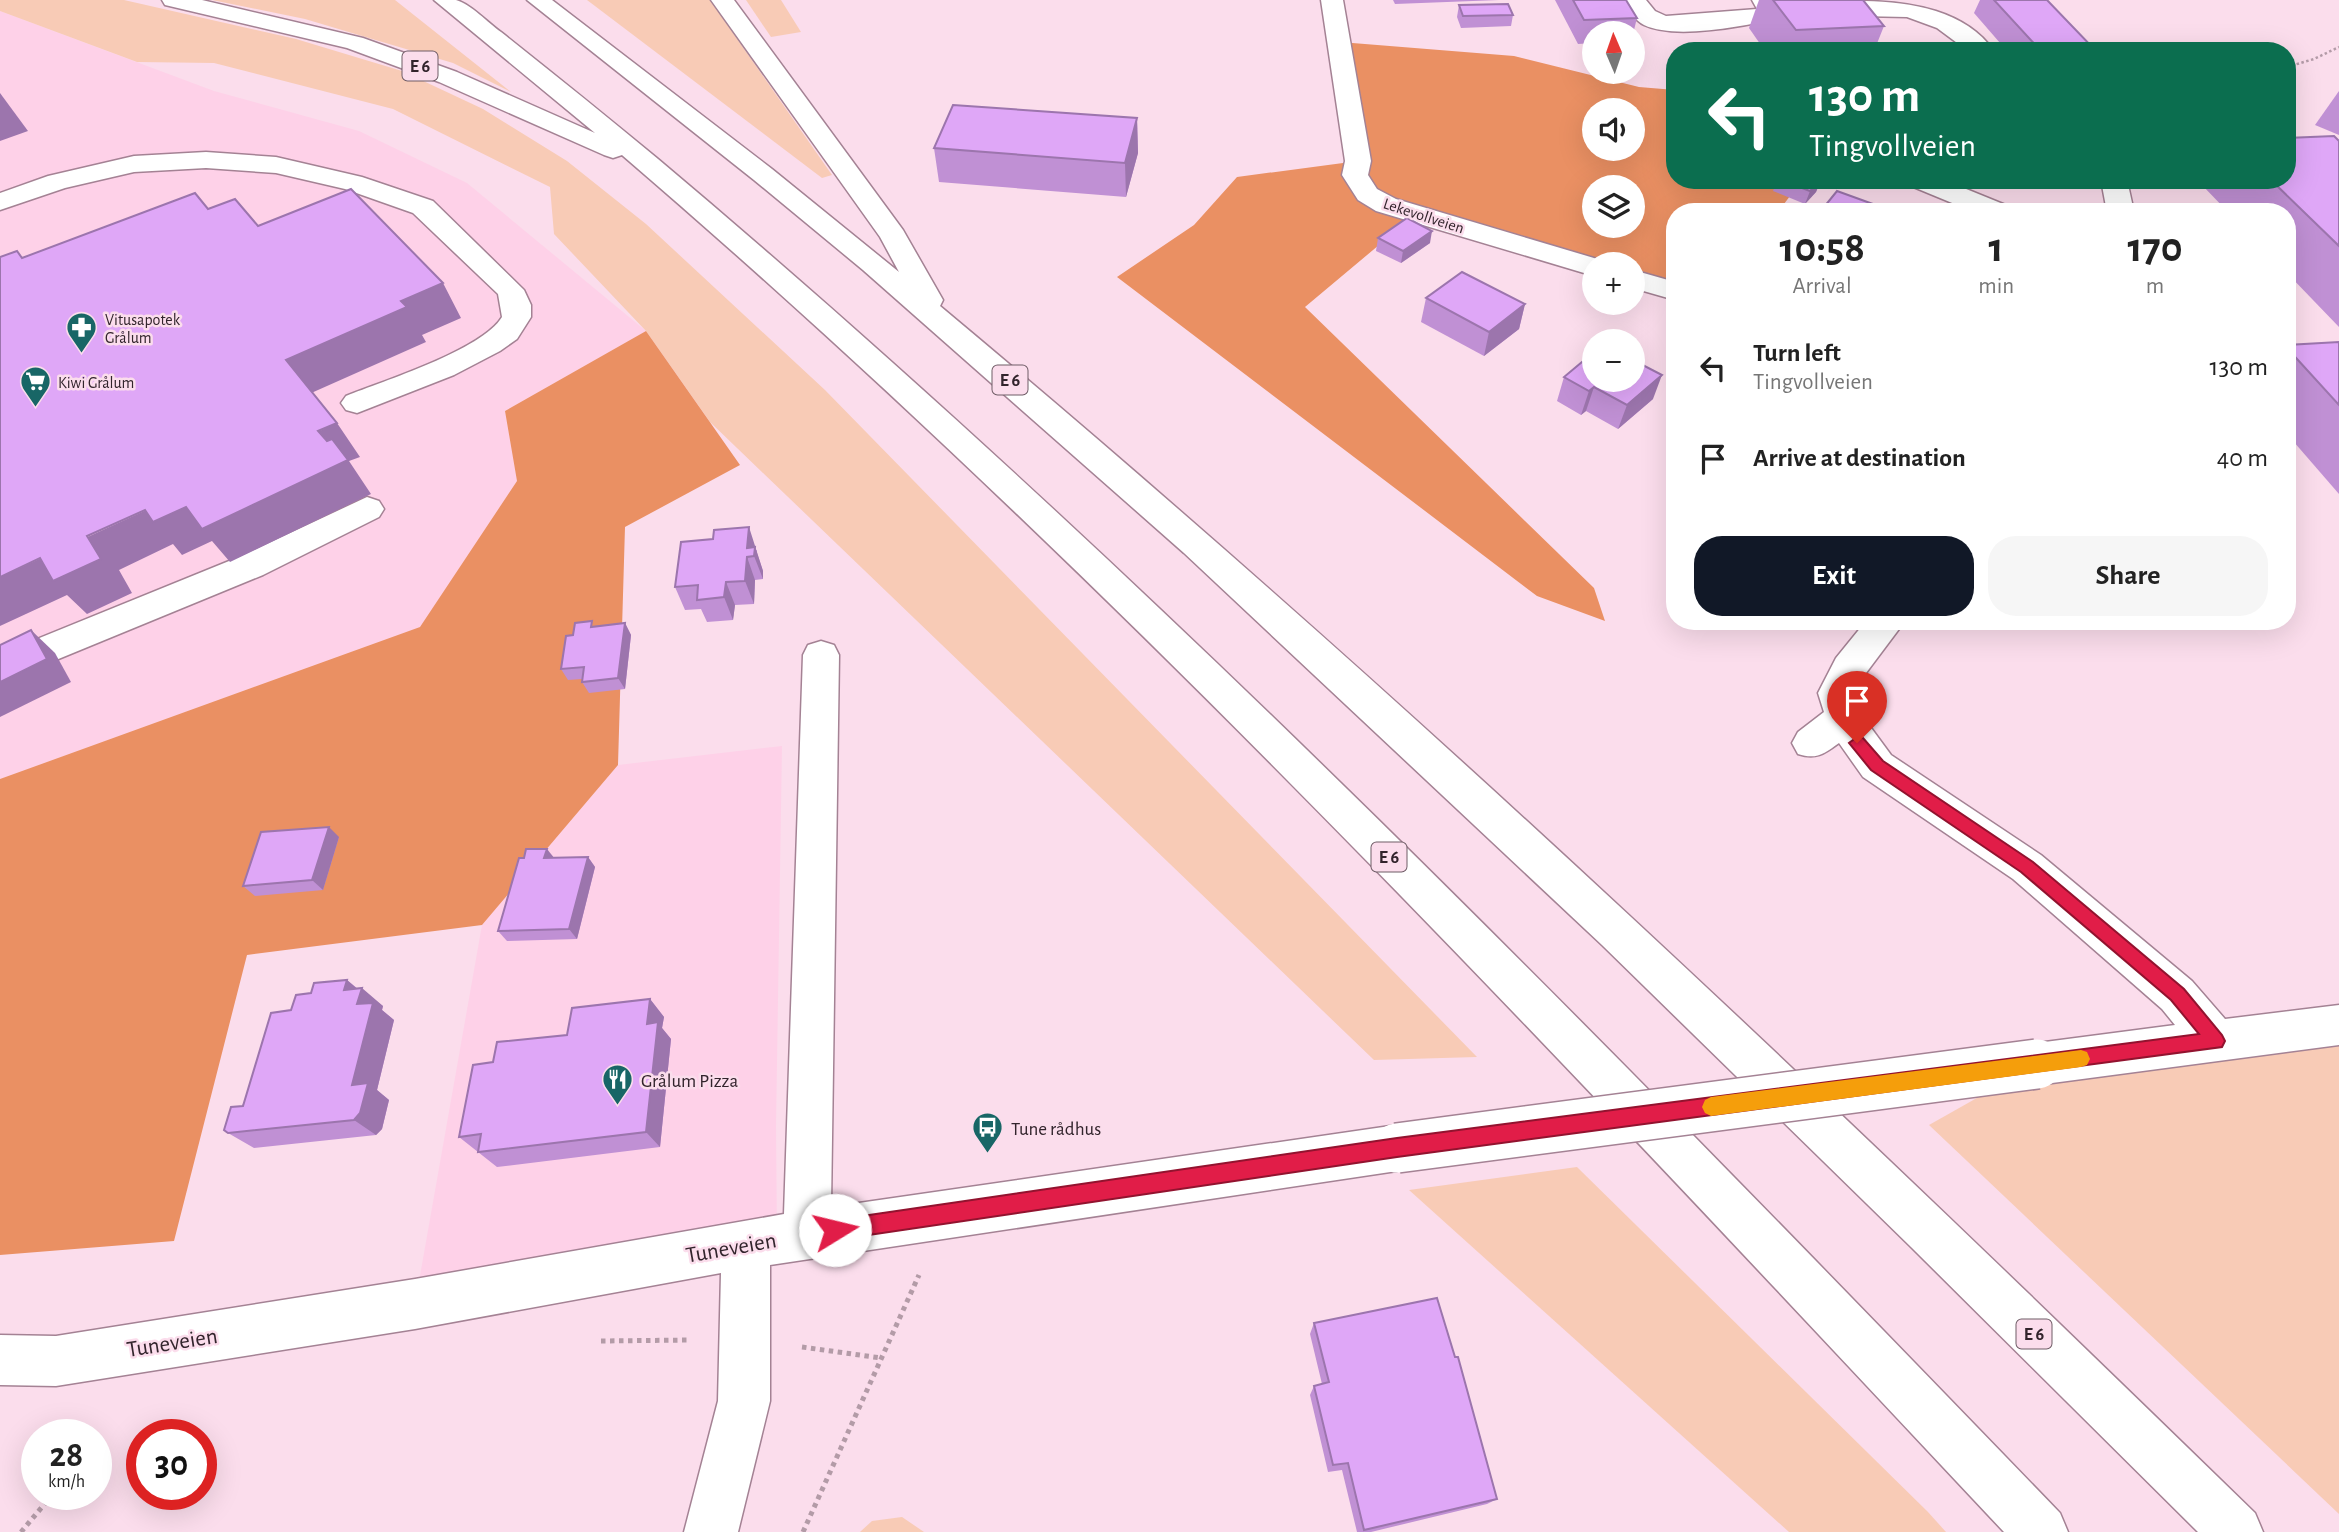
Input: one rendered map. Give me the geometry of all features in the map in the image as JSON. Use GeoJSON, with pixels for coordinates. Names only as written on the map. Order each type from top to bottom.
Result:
{"type":"FeatureCollection","features":[{"type":"Feature","properties":{"kind":"main road","name":"E 6"},"geometry":{"type":"LineString","coordinates":[[173,0],[304,29],[405,60],[655,170]]}},
{"type":"Feature","properties":{"kind":"main road","name":"E 6"},"geometry":{"type":"LineString","coordinates":[[445,0],[655,170],[862,352],[1244,715],[1393,861],[1682,1157],[2041,1532]]}},
{"type":"Feature","properties":{"kind":"main road","name":"E 6"},"geometry":{"type":"LineString","coordinates":[[538,0],[734,150],[938,317],[1272,612],[1832,1137],[2236,1532]]}},
{"type":"Feature","properties":{"kind":"main road","name":"E 6"},"geometry":{"type":"LineString","coordinates":[[722,0],[893,236],[938,317]]}},
{"type":"Feature","properties":{"kind":"main road","name":"Lekevollveien"},"geometry":{"type":"LineString","coordinates":[[1332,0],[1358,161],[1355,175],[1367,194],[1386,205],[1582,263]]}},
{"type":"Feature","properties":{"kind":"main road"},"geometry":{"type":"LineString","coordinates":[[1635,0],[1644,15],[1660,23],[1754,18],[1767,6],[1908,6],[1941,15],[1972,42]]}},
{"type":"Feature","properties":{"kind":"main road"},"geometry":{"type":"LineString","coordinates":[[1707,21],[1724,41]]}},
{"type":"Feature","properties":{"kind":"main road"},"geometry":{"type":"LineString","coordinates":[[0,202],[57,182],[134,164],[206,160],[276,165],[353,183],[423,207],[510,290],[517,306],[516,320],[505,335],[483,349],[357,403]]}},
{"type":"Feature","properties":{"kind":"main road"},"geometry":{"type":"LineString","coordinates":[[1942,189],[1976,203]]}},
{"type":"Feature","properties":{"kind":"main road"},"geometry":{"type":"LineString","coordinates":[[1645,283],[1666,289]]}},
{"type":"Feature","properties":{"kind":"main road"},"geometry":{"type":"LineString","coordinates":[[0,669],[251,566],[367,509]]}},
{"type":"Feature","properties":{"kind":"main road"},"geometry":{"type":"LineString","coordinates":[[1880,630],[1849,667],[1836,693],[1844,718],[1857,743],[1877,766],[2027,867],[2177,995],[2216,1041]]}},
{"type":"Feature","properties":{"kind":"main road"},"geometry":{"type":"LineString","coordinates":[[807,1234],[821,655]]}},
{"type":"Feature","properties":{"kind":"main road"},"geometry":{"type":"LineString","coordinates":[[1811,743],[1844,718]]}},
{"type":"Feature","properties":{"kind":"main road","name":"Tuneveien"},"geometry":{"type":"LineString","coordinates":[[0,1360],[56,1362],[415,1304],[807,1234],[1397,1148],[2339,1025]]}},
{"type":"Feature","properties":{"kind":"main road"},"geometry":{"type":"LineString","coordinates":[[711,1532],[744,1401],[746,1244]]}},
{"type":"Feature","properties":{"kind":"path"},"geometry":{"type":"LineString","coordinates":[[2296,64],[2339,47]]}},
{"type":"Feature","properties":{"kind":"path"},"geometry":{"type":"LineString","coordinates":[[803,1532],[922,1269],[916,1218]]}},
{"type":"Feature","properties":{"kind":"path"},"geometry":{"type":"LineString","coordinates":[[21,1532],[40,1510]]}},
{"type":"Feature","properties":{"kind":"shaded area"},"geometry":{"type":"Polygon","coordinates":[[[0,0],[124,0],[296,39],[402,71],[483,109],[567,161],[646,224],[825,390],[1477,1057],[1374,1060],[710,422],[646,331],[554,234],[550,187],[393,109],[214,63],[137,62],[0,11],[0,0]]]}},
{"type":"Feature","properties":{"kind":"shaded area"},"geometry":{"type":"Polygon","coordinates":[[[212,0],[395,0],[511,92],[453,63],[305,19],[212,0]]]}},
{"type":"Feature","properties":{"kind":"shaded area"},"geometry":{"type":"Polygon","coordinates":[[[587,0],[710,0],[832,175],[822,178],[587,0]]]}},
{"type":"Feature","properties":{"kind":"shaded area"},"geometry":{"type":"Polygon","coordinates":[[[746,0],[781,0],[801,32],[771,37],[746,0]]]}},
{"type":"Feature","properties":{"kind":"shaded area"},"geometry":{"type":"Polygon","coordinates":[[[0,11],[214,91],[359,131],[467,183],[646,331],[505,411],[517,481],[420,627],[0,779],[0,11]]]}},
{"type":"Feature","properties":{"kind":"shaded area"},"geometry":{"type":"Polygon","coordinates":[[[1340,42],[1514,56],[1582,73],[1582,84],[1627,84],[1666,89],[1666,189],[1795,189],[1785,203],[1666,203],[1666,288],[1645,282],[1645,252],[1582,252],[1582,263],[1416,214],[1305,307],[1594,588],[1605,621],[1537,596],[1117,277],[1194,225],[1237,177],[1358,161],[1340,42]]]}},
{"type":"Feature","properties":{"kind":"shaded area"},"geometry":{"type":"Polygon","coordinates":[[[646,331],[740,465],[625,527],[618,765],[482,925],[247,955],[174,1241],[0,1255],[0,779],[420,627],[517,481],[505,411],[646,331]]]}},
{"type":"Feature","properties":{"kind":"shaded area"},"geometry":{"type":"Polygon","coordinates":[[[782,746],[776,1126],[777,1239],[415,1304],[482,925],[618,765],[782,746]]]}},
{"type":"Feature","properties":{"kind":"shaded area"},"geometry":{"type":"Polygon","coordinates":[[[2339,1025],[2339,1514],[1929,1125],[2037,1064],[2339,1025]]]}},
{"type":"Feature","properties":{"kind":"shaded area"},"geometry":{"type":"Polygon","coordinates":[[[1577,1167],[1946,1532],[1789,1532],[1409,1190],[1577,1167]]]}},
{"type":"Feature","properties":{"kind":"shaded area"},"geometry":{"type":"Polygon","coordinates":[[[902,1517],[924,1532],[860,1532],[872,1521],[902,1517]]]}},
{"type":"Feature","properties":{"kind":"building"},"geometry":{"type":"Polygon","coordinates":[[[1573,0],[1626,0],[1637,18],[1584,20],[1573,0]]]}},
{"type":"Feature","properties":{"kind":"building"},"geometry":{"type":"Polygon","coordinates":[[[1773,0],[1863,0],[1884,26],[1796,30],[1773,0]]]}},
{"type":"Feature","properties":{"kind":"building"},"geometry":{"type":"Polygon","coordinates":[[[1994,0],[2047,0],[2087,42],[2033,42],[1994,0]]]}},
{"type":"Feature","properties":{"kind":"building"},"geometry":{"type":"Polygon","coordinates":[[[1508,4],[1513,15],[1463,16],[1459,5],[1508,4]]]}},
{"type":"Feature","properties":{"kind":"building"},"geometry":{"type":"Polygon","coordinates":[[[953,105],[1137,118],[1125,163],[934,148],[953,105]]]}},
{"type":"Feature","properties":{"kind":"building"},"geometry":{"type":"Polygon","coordinates":[[[2334,136],[2339,141],[2339,246],[2280,189],[2296,189],[2296,138],[2334,136]]]}},
{"type":"Feature","properties":{"kind":"building"},"geometry":{"type":"Polygon","coordinates":[[[351,189],[443,283],[401,301],[407,307],[286,360],[337,423],[318,431],[327,441],[332,439],[348,460],[202,529],[186,507],[153,522],[145,510],[87,536],[101,559],[53,581],[40,558],[0,577],[0,257],[17,251],[22,258],[195,193],[208,209],[235,199],[258,226],[351,189]]]}},
{"type":"Feature","properties":{"kind":"building"},"geometry":{"type":"Polygon","coordinates":[[[1837,191],[1870,203],[1827,203],[1837,191]]]}},
{"type":"Feature","properties":{"kind":"building"},"geometry":{"type":"Polygon","coordinates":[[[1407,218],[1432,231],[1403,251],[1378,238],[1407,218]]]}},
{"type":"Feature","properties":{"kind":"building"},"geometry":{"type":"Polygon","coordinates":[[[1462,272],[1525,304],[1489,332],[1426,298],[1462,272]]]}},
{"type":"Feature","properties":{"kind":"building"},"geometry":{"type":"Polygon","coordinates":[[[2339,342],[2339,405],[2296,358],[2296,344],[2339,342]]]}},
{"type":"Feature","properties":{"kind":"building"},"geometry":{"type":"Polygon","coordinates":[[[1582,362],[1582,387],[1564,377],[1582,362]]]}},
{"type":"Feature","properties":{"kind":"building"},"geometry":{"type":"Polygon","coordinates":[[[1645,366],[1662,375],[1645,390],[1645,366]]]}},
{"type":"Feature","properties":{"kind":"building"},"geometry":{"type":"Polygon","coordinates":[[[1603,392],[1642,392],[1627,405],[1603,392]]]}},
{"type":"Feature","properties":{"kind":"building"},"geometry":{"type":"Polygon","coordinates":[[[749,527],[747,548],[755,547],[754,556],[747,557],[745,581],[726,582],[724,597],[697,600],[698,585],[675,587],[681,542],[713,539],[714,530],[749,527]]]}},
{"type":"Feature","properties":{"kind":"building"},"geometry":{"type":"Polygon","coordinates":[[[592,621],[591,627],[625,623],[618,678],[582,682],[584,667],[561,669],[566,636],[573,635],[575,623],[592,621]]]}},
{"type":"Feature","properties":{"kind":"building"},"geometry":{"type":"Polygon","coordinates":[[[31,630],[47,659],[0,682],[0,645],[31,630]]]}},
{"type":"Feature","properties":{"kind":"building"},"geometry":{"type":"Polygon","coordinates":[[[329,827],[312,880],[243,886],[261,832],[329,827]]]}},
{"type":"Feature","properties":{"kind":"building"},"geometry":{"type":"Polygon","coordinates":[[[526,849],[547,849],[544,858],[588,857],[569,929],[498,931],[519,858],[524,858],[526,849]]]}},
{"type":"Feature","properties":{"kind":"building"},"geometry":{"type":"Polygon","coordinates":[[[347,980],[344,990],[362,988],[357,1004],[373,1003],[352,1085],[368,1083],[360,1113],[354,1120],[228,1133],[224,1130],[231,1107],[243,1106],[271,1013],[291,1010],[296,995],[311,993],[314,983],[347,980]]]}},
{"type":"Feature","properties":{"kind":"building"},"geometry":{"type":"Polygon","coordinates":[[[650,999],[647,1024],[658,1022],[646,1132],[478,1152],[481,1134],[459,1137],[473,1065],[493,1062],[497,1042],[567,1035],[572,1008],[650,999]]]}},
{"type":"Feature","properties":{"kind":"building"},"geometry":{"type":"Polygon","coordinates":[[[1437,1298],[1455,1357],[1458,1357],[1497,1499],[1364,1530],[1348,1463],[1333,1465],[1314,1386],[1329,1382],[1314,1323],[1437,1298]]]}},
{"type":"Feature","properties":{"kind":"slow traffic"},"geometry":{"type":"LineString","coordinates":[[1711,1107],[2081,1059]]}},
{"type":"Feature","properties":{"kind":"place","name":"Vitusapotek Grålum"},"geometry":{"type":"Point","coordinates":[82,355]}},
{"type":"Feature","properties":{"kind":"place","name":"Kiwi Grålum"},"geometry":{"type":"Point","coordinates":[35,409]}},
{"type":"Feature","properties":{"kind":"place","name":"Grålum Pizza"},"geometry":{"type":"Point","coordinates":[618,1107]}},
{"type":"Feature","properties":{"kind":"place","name":"Tune rådhus"},"geometry":{"type":"Point","coordinates":[988,1155]}},
{"type":"Feature","properties":{"kind":"route"},"geometry":{"type":"LineString","coordinates":[[835,1230],[1397,1148],[2216,1041],[2177,995],[2027,867],[1877,766],[1857,743]]}}]}
